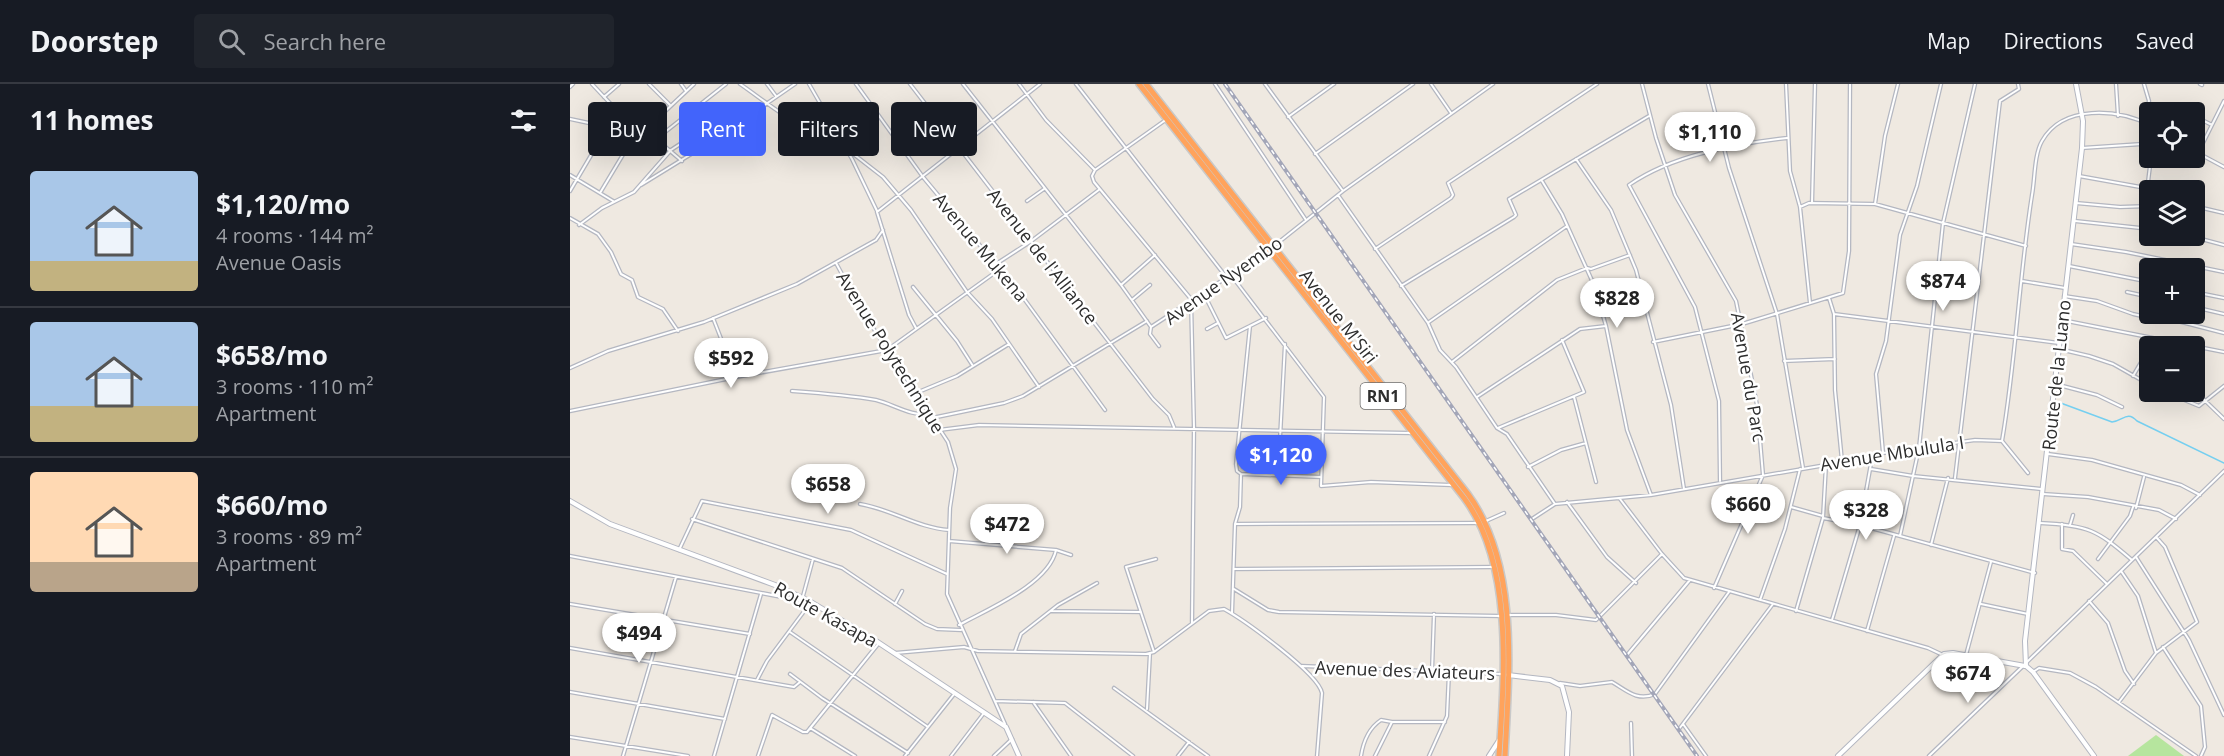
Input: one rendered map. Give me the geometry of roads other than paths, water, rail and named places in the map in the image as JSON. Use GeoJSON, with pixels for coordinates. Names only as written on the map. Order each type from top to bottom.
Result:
{"type":"FeatureCollection","features":[{"type":"Feature","properties":{"kind":"highway","name":"Avenue M'Siri"},"geometry":{"type":"LineString","coordinates":[[1139,84],[1272,248],[1466,496],[1483,522],[1497,553],[1503,615],[1506,674],[1505,756]]}},
{"type":"Feature","properties":{"kind":"highway","name":"Avenue M'Siri"},"geometry":{"type":"LineString","coordinates":[[1146,84],[1413,433],[1454,485],[1466,496]]}},
{"type":"Feature","properties":{"kind":"highway","name":"Avenue M'Siri"},"geometry":{"type":"LineString","coordinates":[[1483,522],[1495,567],[1503,615]]}},
{"type":"Feature","properties":{"kind":"highway","name":"Avenue M'Siri"},"geometry":{"type":"LineString","coordinates":[[1499,756],[1506,674]]}},
{"type":"Feature","properties":{"kind":"street"},"geometry":{"type":"LineString","coordinates":[[570,87],[573,84]]}},
{"type":"Feature","properties":{"kind":"street"},"geometry":{"type":"LineString","coordinates":[[592,84],[608,102]]}},
{"type":"Feature","properties":{"kind":"street"},"geometry":{"type":"LineString","coordinates":[[604,98],[619,84]]}},
{"type":"Feature","properties":{"kind":"street"},"geometry":{"type":"LineString","coordinates":[[649,84],[670,105]]}},
{"type":"Feature","properties":{"kind":"street"},"geometry":{"type":"LineString","coordinates":[[681,84],[686,91]]}},
{"type":"Feature","properties":{"kind":"street"},"geometry":{"type":"LineString","coordinates":[[667,108],[694,84]]}},
{"type":"Feature","properties":{"kind":"street"},"geometry":{"type":"LineString","coordinates":[[667,130],[726,84]]}},
{"type":"Feature","properties":{"kind":"street"},"geometry":{"type":"LineString","coordinates":[[740,84],[763,102]]}},
{"type":"Feature","properties":{"kind":"street"},"geometry":{"type":"LineString","coordinates":[[767,84],[776,96]]}},
{"type":"Feature","properties":{"kind":"street"},"geometry":{"type":"LineString","coordinates":[[778,111],[766,104],[795,84]]}},
{"type":"Feature","properties":{"kind":"street"},"geometry":{"type":"LineString","coordinates":[[809,84],[820,102]]}},
{"type":"Feature","properties":{"kind":"street","name":"Avenue Mukena"},"geometry":{"type":"LineString","coordinates":[[856,84],[923,177],[1000,269],[1105,410]]}},
{"type":"Feature","properties":{"kind":"street","name":"Avenue de l'Alliance"},"geometry":{"type":"LineString","coordinates":[[910,84],[924,102]]}},
{"type":"Feature","properties":{"kind":"street"},"geometry":{"type":"LineString","coordinates":[[963,84],[1147,321]]}},
{"type":"Feature","properties":{"kind":"street"},"geometry":{"type":"LineString","coordinates":[[1019,84],[1046,120],[1095,170]]}},
{"type":"Feature","properties":{"kind":"street"},"geometry":{"type":"LineString","coordinates":[[977,134],[1040,84]]}},
{"type":"Feature","properties":{"kind":"street"},"geometry":{"type":"LineString","coordinates":[[1076,84],[1227,278]]}},
{"type":"Feature","properties":{"kind":"street"},"geometry":{"type":"LineString","coordinates":[[1215,84],[1306,220]]}},
{"type":"Feature","properties":{"kind":"street"},"geometry":{"type":"LineString","coordinates":[[1265,84],[1343,191]]}},
{"type":"Feature","properties":{"kind":"street"},"geometry":{"type":"LineString","coordinates":[[1288,117],[1334,84]]}},
{"type":"Feature","properties":{"kind":"street"},"geometry":{"type":"LineString","coordinates":[[1314,154],[1413,84]]}},
{"type":"Feature","properties":{"kind":"street"},"geometry":{"type":"LineString","coordinates":[[1431,84],[1451,113]]}},
{"type":"Feature","properties":{"kind":"street","name":"Avenue Nyembo"},"geometry":{"type":"LineString","coordinates":[[931,416],[1010,401],[1039,387],[1147,321],[1151,327],[1272,248],[1343,191],[1493,84]]}},
{"type":"Feature","properties":{"kind":"street"},"geometry":{"type":"LineString","coordinates":[[1589,84],[1592,88]]}},
{"type":"Feature","properties":{"kind":"street"},"geometry":{"type":"LineString","coordinates":[[1375,249],[1451,198],[1453,195],[1448,183],[1597,84]]}},
{"type":"Feature","properties":{"kind":"street","name":"Avenue du Parc"},"geometry":{"type":"LineString","coordinates":[[1642,84],[1664,167],[1675,195],[1733,295],[1742,324],[1757,405],[1763,475]]}},
{"type":"Feature","properties":{"kind":"street"},"geometry":{"type":"LineString","coordinates":[[1708,84],[1724,149],[1777,314],[1801,468],[1791,507],[1760,600]]}},
{"type":"Feature","properties":{"kind":"street"},"geometry":{"type":"LineString","coordinates":[[1785,84],[1790,171],[1800,207],[1810,303]]}},
{"type":"Feature","properties":{"kind":"street"},"geometry":{"type":"LineString","coordinates":[[1812,203],[1815,84]]}},
{"type":"Feature","properties":{"kind":"street"},"geometry":{"type":"LineString","coordinates":[[1653,342],[1742,324],[1829,298],[1845,290],[1849,251],[1850,84]]}},
{"type":"Feature","properties":{"kind":"street"},"geometry":{"type":"LineString","coordinates":[[1875,204],[1885,136],[1898,84]]}},
{"type":"Feature","properties":{"kind":"street"},"geometry":{"type":"LineString","coordinates":[[1883,453],[1876,377],[1888,321],[1897,250],[1941,84]]}},
{"type":"Feature","properties":{"kind":"street"},"geometry":{"type":"LineString","coordinates":[[1900,536],[1919,448],[1943,223],[1976,84]]}},
{"type":"Feature","properties":{"kind":"street"},"geometry":{"type":"LineString","coordinates":[[1955,478],[2000,101],[2019,89],[2018,84]]}},
{"type":"Feature","properties":{"kind":"street","name":"Route de la Luano"},"geometry":{"type":"LineString","coordinates":[[2024,666],[2082,148],[2081,113],[2076,84]]}},
{"type":"Feature","properties":{"kind":"street"},"geometry":{"type":"LineString","coordinates":[[2116,84],[2118,116]]}},
{"type":"Feature","properties":{"kind":"street"},"geometry":{"type":"LineString","coordinates":[[2144,84],[2149,102]]}},
{"type":"Feature","properties":{"kind":"street"},"geometry":{"type":"LineString","coordinates":[[2205,137],[2224,102]]}},
{"type":"Feature","properties":{"kind":"street"},"geometry":{"type":"LineString","coordinates":[[2028,473],[2002,441],[2040,143],[2053,128],[2081,113],[2139,120]]}},
{"type":"Feature","properties":{"kind":"street"},"geometry":{"type":"LineString","coordinates":[[1401,286],[1513,218],[1516,214],[1508,200],[1649,116]]}},
{"type":"Feature","properties":{"kind":"street"},"geometry":{"type":"LineString","coordinates":[[570,118],[588,122]]}},
{"type":"Feature","properties":{"kind":"street"},"geometry":{"type":"LineString","coordinates":[[1167,119],[1095,170],[1092,178],[1189,295],[1191,303],[1194,428],[1192,623]]}},
{"type":"Feature","properties":{"kind":"street"},"geometry":{"type":"LineString","coordinates":[[2205,122],[2212,125]]}},
{"type":"Feature","properties":{"kind":"street"},"geometry":{"type":"LineString","coordinates":[[1720,483],[1719,401],[1702,332],[1686,287],[1652,231],[1629,186],[1664,167],[1724,149],[1787,138]]}},
{"type":"Feature","properties":{"kind":"street"},"geometry":{"type":"LineString","coordinates":[[2082,148],[2139,144]]}},
{"type":"Feature","properties":{"kind":"street"},"geometry":{"type":"LineString","coordinates":[[579,225],[614,202],[625,199],[671,150],[679,145]]}},
{"type":"Feature","properties":{"kind":"street"},"geometry":{"type":"LineString","coordinates":[[667,148],[682,161]]}},
{"type":"Feature","properties":{"kind":"street"},"geometry":{"type":"LineString","coordinates":[[570,191],[590,156]]}},
{"type":"Feature","properties":{"kind":"street"},"geometry":{"type":"LineString","coordinates":[[600,193],[622,156]]}},
{"type":"Feature","properties":{"kind":"street"},"geometry":{"type":"LineString","coordinates":[[641,184],[689,156]]}},
{"type":"Feature","properties":{"kind":"street"},"geometry":{"type":"LineString","coordinates":[[850,156],[877,212],[909,315],[917,328]]}},
{"type":"Feature","properties":{"kind":"street"},"geometry":{"type":"LineString","coordinates":[[856,156],[883,177],[932,238],[967,292],[990,316],[1039,387]]}},
{"type":"Feature","properties":{"kind":"street"},"geometry":{"type":"LineString","coordinates":[[877,212],[949,156]]}},
{"type":"Feature","properties":{"kind":"street","name":"Avenue de l'Alliance"},"geometry":{"type":"LineString","coordinates":[[967,156],[1030,242],[1153,399],[1168,413],[1174,428]]}},
{"type":"Feature","properties":{"kind":"street"},"geometry":{"type":"LineString","coordinates":[[2205,157],[2223,166],[2224,159]]}},
{"type":"Feature","properties":{"kind":"street"},"geometry":{"type":"LineString","coordinates":[[1576,159],[1611,210],[1643,294],[1653,342],[1671,405],[1683,489]]}},
{"type":"Feature","properties":{"kind":"street"},"geometry":{"type":"LineString","coordinates":[[570,175],[614,202]]}},
{"type":"Feature","properties":{"kind":"street"},"geometry":{"type":"LineString","coordinates":[[2079,176],[2139,187]]}},
{"type":"Feature","properties":{"kind":"street"},"geometry":{"type":"LineString","coordinates":[[1542,181],[1587,268],[1606,326],[1627,430],[1651,495]]}},
{"type":"Feature","properties":{"kind":"street"},"geometry":{"type":"LineString","coordinates":[[1027,201],[1045,189]]}},
{"type":"Feature","properties":{"kind":"street"},"geometry":{"type":"LineString","coordinates":[[996,264],[1030,242],[1100,189]]}},
{"type":"Feature","properties":{"kind":"street"},"geometry":{"type":"LineString","coordinates":[[1338,195],[1428,323],[1435,342],[1452,362],[1497,428],[1507,435],[1555,504]]}},
{"type":"Feature","properties":{"kind":"street"},"geometry":{"type":"LineString","coordinates":[[1800,207],[1812,203],[1875,204],[2026,246]]}},
{"type":"Feature","properties":{"kind":"street"},"geometry":{"type":"LineString","coordinates":[[2076,203],[2139,206]]}},
{"type":"Feature","properties":{"kind":"street"},"geometry":{"type":"LineString","coordinates":[[2205,209],[2224,213]]}},
{"type":"Feature","properties":{"kind":"street"},"geometry":{"type":"LineString","coordinates":[[570,218],[579,225],[588,226],[598,234],[611,252],[621,274],[632,280],[638,297],[663,309],[678,331]]}},
{"type":"Feature","properties":{"kind":"street"},"geometry":{"type":"LineString","coordinates":[[2074,221],[2139,228]]}},
{"type":"Feature","properties":{"kind":"street"},"geometry":{"type":"LineString","coordinates":[[1428,323],[1567,226]]}},
{"type":"Feature","properties":{"kind":"street"},"geometry":{"type":"LineString","coordinates":[[836,263],[879,237],[883,230]]}},
{"type":"Feature","properties":{"kind":"street"},"geometry":{"type":"LineString","coordinates":[[2205,240],[2224,245]]}},
{"type":"Feature","properties":{"kind":"street"},"geometry":{"type":"LineString","coordinates":[[2071,244],[2126,252],[2224,272]]}},
{"type":"Feature","properties":{"kind":"street"},"geometry":{"type":"LineString","coordinates":[[1121,285],[1156,255]]}},
{"type":"Feature","properties":{"kind":"street"},"geometry":{"type":"LineString","coordinates":[[1452,362],[1557,280],[1630,255]]}},
{"type":"Feature","properties":{"kind":"street","name":"Avenue Polytechnique"},"geometry":{"type":"LineString","coordinates":[[570,368],[608,351],[678,331],[713,318],[797,284],[836,263],[862,311],[931,416],[956,463],[955,486],[950,508],[947,594],[1006,727]]}},
{"type":"Feature","properties":{"kind":"street"},"geometry":{"type":"LineString","coordinates":[[2069,266],[2139,280]]}},
{"type":"Feature","properties":{"kind":"street"},"geometry":{"type":"LineString","coordinates":[[570,411],[736,377],[888,350],[1000,269]]}},
{"type":"Feature","properties":{"kind":"street"},"geometry":{"type":"LineString","coordinates":[[1231,275],[1285,343],[1324,398],[1321,477],[1323,486],[1371,482],[1454,485]]}},
{"type":"Feature","properties":{"kind":"street"},"geometry":{"type":"LineString","coordinates":[[2022,281],[2066,288]]}},
{"type":"Feature","properties":{"kind":"street"},"geometry":{"type":"LineString","coordinates":[[1132,300],[1149,285]]}},
{"type":"Feature","properties":{"kind":"street"},"geometry":{"type":"LineString","coordinates":[[913,287],[962,347],[973,366]]}},
{"type":"Feature","properties":{"kind":"street"},"geometry":{"type":"LineString","coordinates":[[2127,292],[2139,295]]}},
{"type":"Feature","properties":{"kind":"street"},"geometry":{"type":"LineString","coordinates":[[1204,294],[1226,338],[1266,318]]}},
{"type":"Feature","properties":{"kind":"street"},"geometry":{"type":"LineString","coordinates":[[2205,294],[2224,298]]}},
{"type":"Feature","properties":{"kind":"street"},"geometry":{"type":"LineString","coordinates":[[2064,296],[2097,301],[2133,314],[2151,318],[2162,317],[2224,333]]}},
{"type":"Feature","properties":{"kind":"street"},"geometry":{"type":"LineString","coordinates":[[1829,298],[1834,314],[1834,359],[1842,461]]}},
{"type":"Feature","properties":{"kind":"street"},"geometry":{"type":"LineString","coordinates":[[2205,310],[2224,314]]}},
{"type":"Feature","properties":{"kind":"street"},"geometry":{"type":"LineString","coordinates":[[1834,314],[2059,343]]}},
{"type":"Feature","properties":{"kind":"street"},"geometry":{"type":"LineString","coordinates":[[713,318],[736,377]]}},
{"type":"Feature","properties":{"kind":"street"},"geometry":{"type":"LineString","coordinates":[[2062,320],[2139,337]]}},
{"type":"Feature","properties":{"kind":"street"},"geometry":{"type":"LineString","coordinates":[[1207,329],[1218,323]]}},
{"type":"Feature","properties":{"kind":"street"},"geometry":{"type":"LineString","coordinates":[[895,653],[964,647],[970,650],[1152,652],[1216,608],[1232,613],[1235,524],[1240,507],[1241,474],[1236,468],[1250,326]]}},
{"type":"Feature","properties":{"kind":"street"},"geometry":{"type":"LineString","coordinates":[[1476,398],[1580,329],[1606,326]]}},
{"type":"Feature","properties":{"kind":"street"},"geometry":{"type":"LineString","coordinates":[[1151,327],[1150,333],[1159,346]]}},
{"type":"Feature","properties":{"kind":"street"},"geometry":{"type":"LineString","coordinates":[[1497,428],[1584,391],[1562,340]]}},
{"type":"Feature","properties":{"kind":"street"},"geometry":{"type":"LineString","coordinates":[[1278,476],[1285,343]]}},
{"type":"Feature","properties":{"kind":"street"},"geometry":{"type":"LineString","coordinates":[[916,393],[973,366],[1010,344]]}},
{"type":"Feature","properties":{"kind":"street"},"geometry":{"type":"LineString","coordinates":[[2059,349],[2096,358],[2139,379]]}},
{"type":"Feature","properties":{"kind":"street"},"geometry":{"type":"LineString","coordinates":[[2205,349],[2224,352]]}},
{"type":"Feature","properties":{"kind":"street"},"geometry":{"type":"LineString","coordinates":[[1784,361],[1834,359]]}},
{"type":"Feature","properties":{"kind":"street"},"geometry":{"type":"LineString","coordinates":[[2133,376],[2139,366]]}},
{"type":"Feature","properties":{"kind":"street"},"geometry":{"type":"LineString","coordinates":[[2055,384],[2097,395],[2122,407]]}},
{"type":"Feature","properties":{"kind":"street"},"geometry":{"type":"LineString","coordinates":[[2224,387],[2206,399],[2224,419]]}},
{"type":"Feature","properties":{"kind":"street"},"geometry":{"type":"LineString","coordinates":[[792,391],[842,394],[879,401],[921,416],[931,416]]}},
{"type":"Feature","properties":{"kind":"street"},"geometry":{"type":"LineString","coordinates":[[1574,397],[1596,482]]}},
{"type":"Feature","properties":{"kind":"street"},"geometry":{"type":"LineString","coordinates":[[2188,402],[2197,406],[2202,402]]}},
{"type":"Feature","properties":{"kind":"street"},"geometry":{"type":"LineString","coordinates":[[939,430],[980,425],[1413,433]]}},
{"type":"Feature","properties":{"kind":"street","name":"Avenue Mbulula I"},"geometry":{"type":"LineString","coordinates":[[1532,519],[1555,504],[1567,502],[1651,495],[1872,457],[1883,453],[1981,439],[2002,441]]}},
{"type":"Feature","properties":{"kind":"street"},"geometry":{"type":"LineString","coordinates":[[1528,467],[1561,450],[1587,443]]}},
{"type":"Feature","properties":{"kind":"street"},"geometry":{"type":"LineString","coordinates":[[2047,454],[2092,460],[2144,477],[2185,487],[2200,495]]}},
{"type":"Feature","properties":{"kind":"street"},"geometry":{"type":"LineString","coordinates":[[1832,620],[1860,525],[1872,457]]}},
{"type":"Feature","properties":{"kind":"street"},"geometry":{"type":"LineString","coordinates":[[1796,611],[1823,517],[1826,464]]}},
{"type":"Feature","properties":{"kind":"street"},"geometry":{"type":"LineString","coordinates":[[1871,469],[1913,476],[1955,478],[2163,510],[2176,519]]}},
{"type":"Feature","properties":{"kind":"street"},"geometry":{"type":"LineString","coordinates":[[1929,756],[2224,471]]}},
{"type":"Feature","properties":{"kind":"street"},"geometry":{"type":"LineString","coordinates":[[1241,474],[1321,477]]}},
{"type":"Feature","properties":{"kind":"street"},"geometry":{"type":"LineString","coordinates":[[1714,588],[1763,475]]}},
{"type":"Feature","properties":{"kind":"street"},"geometry":{"type":"LineString","coordinates":[[2098,559],[2130,516],[2144,477]]}},
{"type":"Feature","properties":{"kind":"street"},"geometry":{"type":"LineString","coordinates":[[1931,545],[1948,478]]}},
{"type":"Feature","properties":{"kind":"street"},"geometry":{"type":"LineString","coordinates":[[1620,499],[1662,554],[1681,575],[1690,580],[1928,648],[1943,655]]}},
{"type":"Feature","properties":{"kind":"street","name":"Route Kasapa"},"geometry":{"type":"LineString","coordinates":[[570,501],[610,524],[776,585],[802,597],[895,653],[1006,727]]}},
{"type":"Feature","properties":{"kind":"street"},"geometry":{"type":"LineString","coordinates":[[679,550],[702,501],[843,527],[864,534],[947,574]]}},
{"type":"Feature","properties":{"kind":"street"},"geometry":{"type":"LineString","coordinates":[[1567,502],[1607,557],[1636,583]]}},
{"type":"Feature","properties":{"kind":"street"},"geometry":{"type":"LineString","coordinates":[[860,504],[876,506],[932,528],[949,530]]}},
{"type":"Feature","properties":{"kind":"street"},"geometry":{"type":"LineString","coordinates":[[1791,507],[2035,573]]}},
{"type":"Feature","properties":{"kind":"street"},"geometry":{"type":"LineString","coordinates":[[1235,524],[1350,525],[1483,522],[1504,513]]}},
{"type":"Feature","properties":{"kind":"street"},"geometry":{"type":"LineString","coordinates":[[2070,525],[2073,515]]}},
{"type":"Feature","properties":{"kind":"street"},"geometry":{"type":"LineString","coordinates":[[692,519],[842,568],[932,628],[962,630]]}},
{"type":"Feature","properties":{"kind":"street"},"geometry":{"type":"LineString","coordinates":[[2040,523],[2085,527],[2111,542],[2132,561]]}},
{"type":"Feature","properties":{"kind":"street"},"geometry":{"type":"LineString","coordinates":[[2062,524],[2062,549],[2073,551],[2107,584]]}},
{"type":"Feature","properties":{"kind":"street"},"geometry":{"type":"LineString","coordinates":[[1867,631],[1895,535]]}},
{"type":"Feature","properties":{"kind":"street"},"geometry":{"type":"LineString","coordinates":[[2119,702],[2156,653],[2197,621],[2176,580],[2165,547],[2157,538]]}},
{"type":"Feature","properties":{"kind":"street"},"geometry":{"type":"LineString","coordinates":[[949,541],[1056,550],[1071,555]]}},
{"type":"Feature","properties":{"kind":"street"},"geometry":{"type":"LineString","coordinates":[[959,625],[1008,598],[1044,572],[1051,566],[1056,550]]}},
{"type":"Feature","properties":{"kind":"street"},"geometry":{"type":"LineString","coordinates":[[1234,589],[1268,610],[1279,612],[1556,615],[1594,621],[1601,618],[1662,554]]}},
{"type":"Feature","properties":{"kind":"street"},"geometry":{"type":"LineString","coordinates":[[570,556],[811,602],[767,661],[757,680]]}},
{"type":"Feature","properties":{"kind":"street"},"geometry":{"type":"LineString","coordinates":[[2136,557],[2183,631],[2224,715]]}},
{"type":"Feature","properties":{"kind":"street"},"geometry":{"type":"LineString","coordinates":[[802,597],[813,559]]}},
{"type":"Feature","properties":{"kind":"street"},"geometry":{"type":"LineString","coordinates":[[1147,710],[1152,652],[1126,567],[1156,559]]}},
{"type":"Feature","properties":{"kind":"street"},"geometry":{"type":"LineString","coordinates":[[1966,656],[1991,562]]}},
{"type":"Feature","properties":{"kind":"street"},"geometry":{"type":"LineString","coordinates":[[1235,569],[1495,567]]}},
{"type":"Feature","properties":{"kind":"street"},"geometry":{"type":"LineString","coordinates":[[2121,571],[2138,596],[2156,653]]}},
{"type":"Feature","properties":{"kind":"street"},"geometry":{"type":"LineString","coordinates":[[623,756],[676,577]]}},
{"type":"Feature","properties":{"kind":"street"},"geometry":{"type":"LineString","coordinates":[[1627,655],[1690,580]]}},
{"type":"Feature","properties":{"kind":"street"},"geometry":{"type":"LineString","coordinates":[[1014,651],[1022,634],[1051,611],[1097,583]]}},
{"type":"Feature","properties":{"kind":"street"},"geometry":{"type":"LineString","coordinates":[[895,604],[902,591]]}},
{"type":"Feature","properties":{"kind":"street"},"geometry":{"type":"LineString","coordinates":[[1506,674],[1580,686],[1612,682],[1627,693],[1646,697],[1655,694],[1730,592]]}},
{"type":"Feature","properties":{"kind":"street"},"geometry":{"type":"LineString","coordinates":[[714,756],[762,594]]}},
{"type":"Feature","properties":{"kind":"street"},"geometry":{"type":"LineString","coordinates":[[2089,601],[2108,623],[2125,671],[2134,684]]}},
{"type":"Feature","properties":{"kind":"street"},"geometry":{"type":"LineString","coordinates":[[570,604],[750,634]]}},
{"type":"Feature","properties":{"kind":"street"},"geometry":{"type":"LineString","coordinates":[[1679,729],[1773,604]]}},
{"type":"Feature","properties":{"kind":"street"},"geometry":{"type":"LineString","coordinates":[[1981,604],[2029,614]]}},
{"type":"Feature","properties":{"kind":"street"},"geometry":{"type":"LineString","coordinates":[[1051,611],[1141,612]]}},
{"type":"Feature","properties":{"kind":"street","name":"Avenue des Aviateurs"},"geometry":{"type":"LineString","coordinates":[[1232,613],[1302,666],[1322,691],[1317,756]]}},
{"type":"Feature","properties":{"kind":"street"},"geometry":{"type":"LineString","coordinates":[[1432,671],[1434,614]]}},
{"type":"Feature","properties":{"kind":"street"},"geometry":{"type":"LineString","coordinates":[[790,632],[928,727]]}},
{"type":"Feature","properties":{"kind":"street"},"geometry":{"type":"LineString","coordinates":[[759,756],[772,715],[803,732],[810,728],[879,643]]}},
{"type":"Feature","properties":{"kind":"street"},"geometry":{"type":"LineString","coordinates":[[2163,647],[2201,706],[2205,747],[2201,756]]}},
{"type":"Feature","properties":{"kind":"street"},"geometry":{"type":"LineString","coordinates":[[570,648],[794,687],[800,682]]}},
{"type":"Feature","properties":{"kind":"street"},"geometry":{"type":"LineString","coordinates":[[1838,756],[1948,652],[2024,666],[2033,672],[2094,756]]}},
{"type":"Feature","properties":{"kind":"street","name":"Avenue des Aviateurs"},"geometry":{"type":"LineString","coordinates":[[1302,666],[1506,674]]}},
{"type":"Feature","properties":{"kind":"street"},"geometry":{"type":"LineString","coordinates":[[2033,672],[2040,668],[2070,673],[2119,702],[2150,726],[2196,756]]}},
{"type":"Feature","properties":{"kind":"street"},"geometry":{"type":"LineString","coordinates":[[1429,756],[1445,722],[1449,672]]}},
{"type":"Feature","properties":{"kind":"street"},"geometry":{"type":"LineString","coordinates":[[790,674],[906,755],[955,693]]}},
{"type":"Feature","properties":{"kind":"street"},"geometry":{"type":"LineString","coordinates":[[1560,683],[1569,706],[1567,756]]}},
{"type":"Feature","properties":{"kind":"street"},"geometry":{"type":"LineString","coordinates":[[1113,688],[1147,710],[1208,756]]}},
{"type":"Feature","properties":{"kind":"street"},"geometry":{"type":"LineString","coordinates":[[570,692],[725,719]]}},
{"type":"Feature","properties":{"kind":"street"},"geometry":{"type":"LineString","coordinates":[[994,701],[1067,704],[1133,756]]}},
{"type":"Feature","properties":{"kind":"street"},"geometry":{"type":"LineString","coordinates":[[1033,702],[1071,756]]}},
{"type":"Feature","properties":{"kind":"street"},"geometry":{"type":"LineString","coordinates":[[951,756],[984,713]]}},
{"type":"Feature","properties":{"kind":"street"},"geometry":{"type":"LineString","coordinates":[[1361,756],[1373,726],[1380,720],[1445,722]]}},
{"type":"Feature","properties":{"kind":"street"},"geometry":{"type":"LineString","coordinates":[[1375,756],[1392,722]]}},
{"type":"Feature","properties":{"kind":"street"},"geometry":{"type":"LineString","coordinates":[[1631,723],[1632,756]]}},
{"type":"Feature","properties":{"kind":"street"},"geometry":{"type":"LineString","coordinates":[[1683,724],[1706,756]]}},
{"type":"Feature","properties":{"kind":"street"},"geometry":{"type":"LineString","coordinates":[[1006,727],[1019,756]]}},
{"type":"Feature","properties":{"kind":"street"},"geometry":{"type":"LineString","coordinates":[[810,728],[855,756]]}},
{"type":"Feature","properties":{"kind":"street"},"geometry":{"type":"LineString","coordinates":[[1489,756],[1500,738],[1506,733]]}},
{"type":"Feature","properties":{"kind":"street"},"geometry":{"type":"LineString","coordinates":[[570,737],[688,756]]}},
{"type":"Feature","properties":{"kind":"street"},"geometry":{"type":"LineString","coordinates":[[994,756],[1012,740]]}},
{"type":"Feature","properties":{"kind":"street"},"geometry":{"type":"LineString","coordinates":[[1178,756],[1189,742]]}},
{"type":"Feature","properties":{"kind":"waterway"},"geometry":{"type":"LineString","coordinates":[[2058,402],[2112,422],[2130,416],[2224,463]]}},
{"type":"Feature","properties":{"kind":"railway"},"geometry":{"type":"LineString","coordinates":[[1225,84],[1697,756]]}}]}
